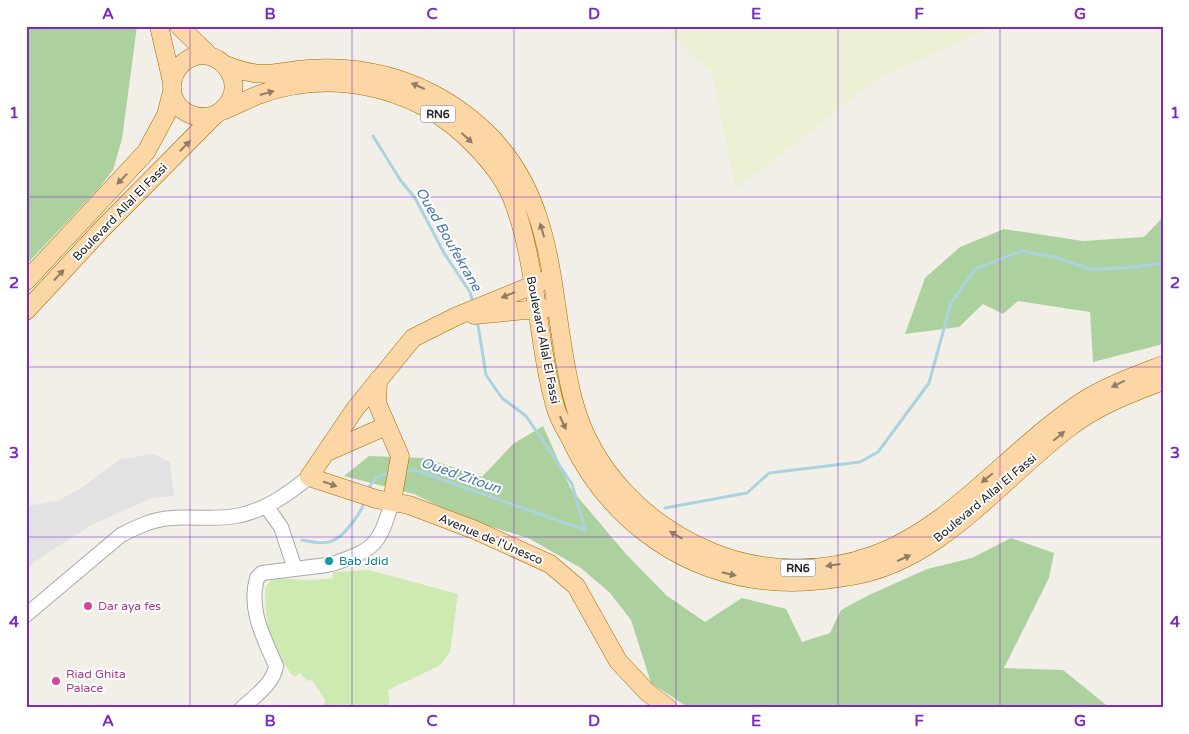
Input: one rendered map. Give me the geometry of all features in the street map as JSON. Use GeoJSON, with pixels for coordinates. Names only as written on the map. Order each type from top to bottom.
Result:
{"type":"FeatureCollection","features":[{"type":"Feature","properties":{"kind":"main road"},"geometry":{"type":"LineString","coordinates":[[159,26],[172,87]]}},
{"type":"Feature","properties":{"kind":"main road"},"geometry":{"type":"LineString","coordinates":[[179,26],[210,56]]}},
{"type":"Feature","properties":{"kind":"main road"},"geometry":{"type":"LineString","coordinates":[[172,87],[175,74],[185,61],[201,56],[210,56]]}},
{"type":"Feature","properties":{"kind":"main road","name":"RN6"},"geometry":{"type":"LineString","coordinates":[[172,87],[181,109],[188,114],[197,117],[219,113],[228,105],[234,89],[234,80],[226,65],[210,56]]}},
{"type":"Feature","properties":{"kind":"main road","name":"Boulevard Allal El Fassi"},"geometry":{"type":"LineString","coordinates":[[226,65],[257,75],[306,69],[362,70],[404,80],[447,101],[489,136],[506,154],[529,191],[549,256],[573,400],[587,439],[604,468],[658,524],[691,544],[719,555],[755,564],[792,568],[873,564]]}},
{"type":"Feature","properties":{"kind":"main road","name":"Boulevard Allal El Fassi"},"geometry":{"type":"LineString","coordinates":[[26,311],[104,228],[219,113],[259,95],[308,84],[359,85],[398,94],[439,115],[458,129],[478,148],[502,178],[512,199],[521,227],[538,324],[557,410],[581,462],[605,496],[637,527],[666,548],[718,571],[753,579],[782,582],[820,580],[873,564],[912,555],[965,518],[1024,456],[1087,398],[1163,365]]}},
{"type":"Feature","properties":{"kind":"main road","name":"Boulevard Allal El Fassi"},"geometry":{"type":"LineString","coordinates":[[26,281],[146,152],[166,115],[172,87]]}},
{"type":"Feature","properties":{"kind":"main road"},"geometry":{"type":"LineString","coordinates":[[309,477],[355,408],[413,338],[456,316],[553,278]]}},
{"type":"Feature","properties":{"kind":"main road"},"geometry":{"type":"LineString","coordinates":[[456,316],[536,308],[558,308]]}},
{"type":"Feature","properties":{"kind":"main road"},"geometry":{"type":"LineString","coordinates":[[378,380],[377,403],[400,456],[388,495]]}},
{"type":"Feature","properties":{"kind":"main road","name":"Boulevard Allal El Fassi"},"geometry":{"type":"LineString","coordinates":[[1024,456],[1097,410],[1163,381]]}},
{"type":"Feature","properties":{"kind":"main road"},"geometry":{"type":"LineString","coordinates":[[326,452],[386,426]]}},
{"type":"Feature","properties":{"kind":"main road","name":"Avenue de l'Unesco"},"geometry":{"type":"LineString","coordinates":[[309,477],[352,492],[388,495],[475,530],[550,564],[576,586],[618,660],[647,692],[668,708]]}},
{"type":"Feature","properties":{"kind":"street"},"geometry":{"type":"LineString","coordinates":[[26,615],[121,535],[136,527],[172,518],[235,516],[266,506],[289,494],[309,477]]}},
{"type":"Feature","properties":{"kind":"street"},"geometry":{"type":"LineString","coordinates":[[242,708],[257,694],[275,672],[276,666],[260,633],[255,608],[257,578],[262,573],[330,565],[359,555],[379,538],[384,529],[388,495]]}},
{"type":"Feature","properties":{"kind":"street"},"geometry":{"type":"LineString","coordinates":[[266,506],[280,527],[296,569]]}},
{"type":"Feature","properties":{"kind":"green space"},"geometry":{"type":"Polygon","coordinates":[[[26,26],[137,26],[122,139],[113,170],[99,188],[26,265],[26,26]]]}},
{"type":"Feature","properties":{"kind":"green space"},"geometry":{"type":"Polygon","coordinates":[[[666,26],[997,26],[880,77],[736,190],[711,71],[668,34],[666,26]]]}},
{"type":"Feature","properties":{"kind":"green space"},"geometry":{"type":"Polygon","coordinates":[[[1163,217],[1163,344],[1093,362],[1090,312],[1018,301],[1003,314],[983,304],[959,327],[905,334],[925,278],[960,247],[1004,229],[1083,241],[1144,237],[1163,217]]]}},
{"type":"Feature","properties":{"kind":"green space"},"geometry":{"type":"Polygon","coordinates":[[[543,426],[571,489],[626,554],[666,595],[705,622],[742,598],[786,609],[802,642],[830,633],[841,610],[869,595],[927,569],[972,558],[1011,538],[1054,553],[1049,578],[1004,668],[1063,670],[1110,708],[689,708],[651,683],[631,620],[610,593],[581,568],[528,538],[463,518],[414,494],[344,476],[369,456],[425,458],[482,477],[513,444],[543,426]]]}},
{"type":"Feature","properties":{"kind":"green space"},"geometry":{"type":"Polygon","coordinates":[[[369,570],[458,594],[450,652],[439,666],[388,690],[390,708],[319,708],[326,701],[312,680],[308,681],[300,673],[294,677],[274,646],[270,636],[266,613],[265,588],[273,578],[314,580],[333,578],[333,572],[369,570]]]}},
{"type":"Feature","properties":{"kind":"shaded area"},"geometry":{"type":"Polygon","coordinates":[[[153,454],[170,462],[174,496],[152,498],[91,525],[34,562],[26,572],[26,506],[57,501],[78,490],[121,459],[153,454]]]}},
{"type":"Feature","properties":{"kind":"waterway","name":"Oued Boufekrane"},"geometry":{"type":"LineString","coordinates":[[373,136],[401,181],[415,198],[444,253],[470,292],[473,303]]}},
{"type":"Feature","properties":{"kind":"waterway"},"geometry":{"type":"LineString","coordinates":[[665,508],[747,493],[769,473],[860,462],[878,452],[929,383],[951,303],[975,269],[1021,251],[1055,257],[1090,269],[1127,268],[1163,263]]}},
{"type":"Feature","properties":{"kind":"waterway","name":"Oued Boufekrane"},"geometry":{"type":"LineString","coordinates":[[477,319],[486,375],[502,398],[526,416],[572,484],[585,529]]}},
{"type":"Feature","properties":{"kind":"waterway","name":"Oued Zitoun"},"geometry":{"type":"LineString","coordinates":[[403,471],[415,470],[585,530]]}},
{"type":"Feature","properties":{"kind":"waterway","name":"Oued Zitoun"},"geometry":{"type":"LineString","coordinates":[[366,491],[377,477],[392,472]]}},
{"type":"Feature","properties":{"kind":"waterway","name":"Oued Zitoun"},"geometry":{"type":"LineString","coordinates":[[302,540],[323,543],[338,538],[360,512],[364,502]]}},
{"type":"Feature","properties":{"kind":"place","name":"Bab Jdid"},"geometry":{"type":"Point","coordinates":[329,561]}},
{"type":"Feature","properties":{"kind":"place","name":"Dar aya fes"},"geometry":{"type":"Point","coordinates":[88,606]}},
{"type":"Feature","properties":{"kind":"place","name":"Riad Ghita Palace"},"geometry":{"type":"Point","coordinates":[56,681]}}]}
